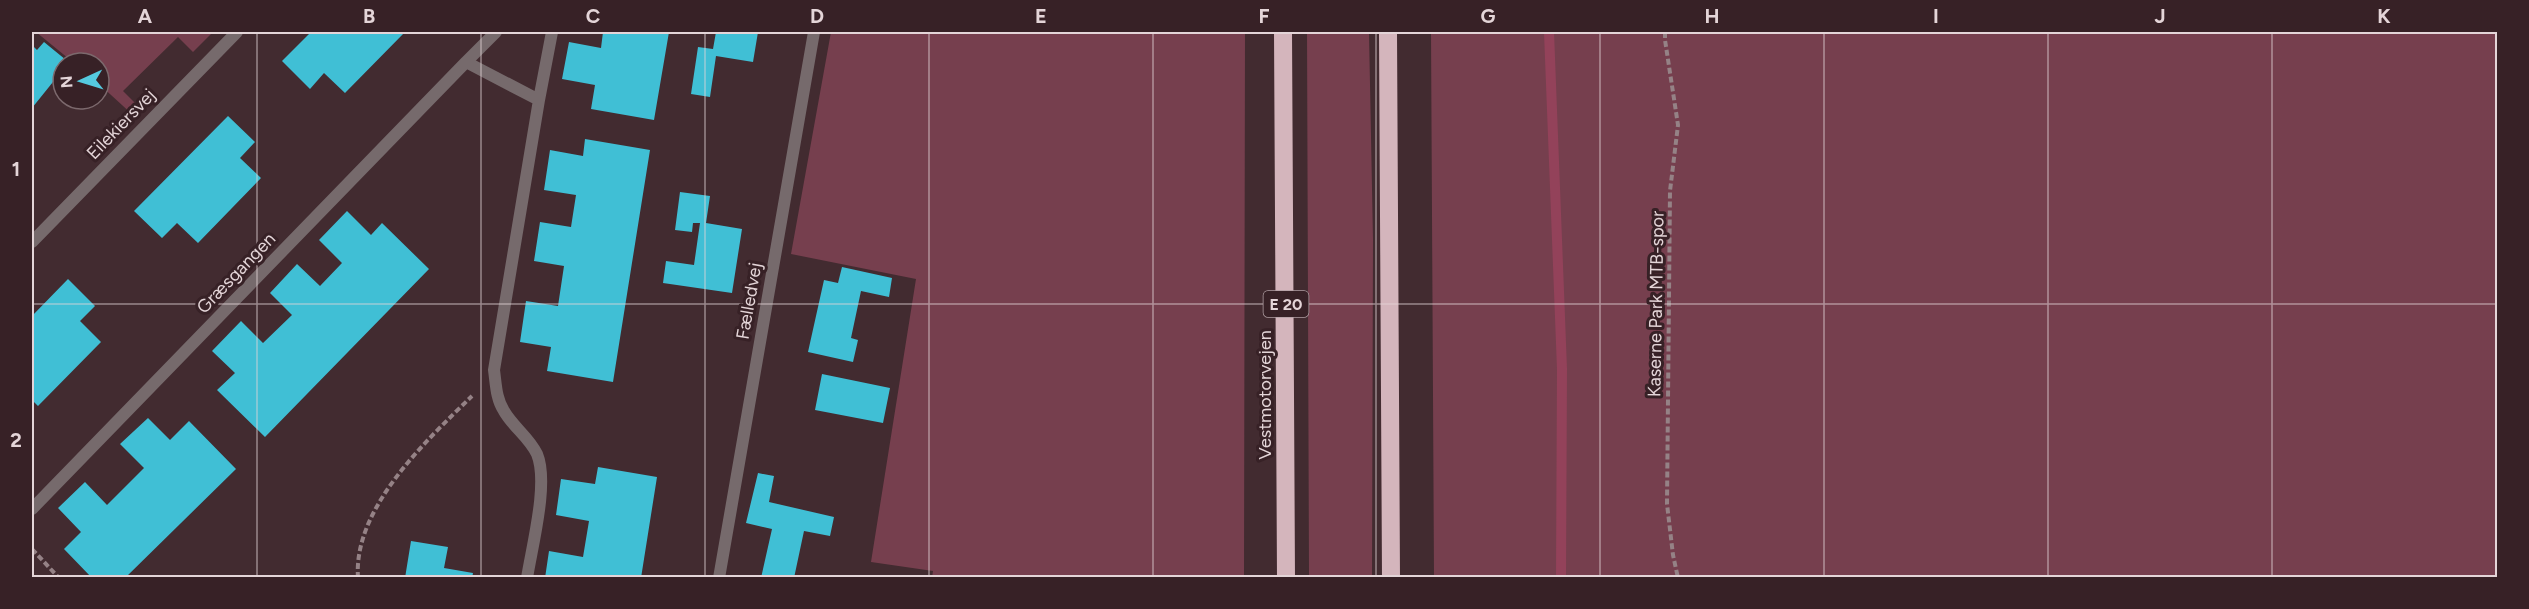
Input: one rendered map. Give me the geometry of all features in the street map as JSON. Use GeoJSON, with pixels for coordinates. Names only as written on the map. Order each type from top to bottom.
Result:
{"type":"FeatureCollection","features":[{"type":"Feature","properties":{"kind":"highway","name":"Vestmotorvejen"},"geometry":{"type":"LineString","coordinates":[[1283,32],[1286,578]]}},
{"type":"Feature","properties":{"kind":"highway"},"geometry":{"type":"LineString","coordinates":[[1388,32],[1391,578]]}},
{"type":"Feature","properties":{"kind":"street","name":"Eilekiersvej"},"geometry":{"type":"LineString","coordinates":[[32,242],[237,32]]}},
{"type":"Feature","properties":{"kind":"street","name":"Græsgangen"},"geometry":{"type":"LineString","coordinates":[[32,509],[496,32]]}},
{"type":"Feature","properties":{"kind":"street"},"geometry":{"type":"LineString","coordinates":[[527,578],[542,474],[538,456],[529,439],[503,410],[494,370],[552,32]]}},
{"type":"Feature","properties":{"kind":"street","name":"Fælledvej"},"geometry":{"type":"LineString","coordinates":[[719,578],[814,32]]}},
{"type":"Feature","properties":{"kind":"street"},"geometry":{"type":"LineString","coordinates":[[466,62],[539,100]]}},
{"type":"Feature","properties":{"kind":"path","name":"Kaserne Park MTB-spor"},"geometry":{"type":"LineString","coordinates":[[1665,32],[1678,125],[1670,191],[1668,504],[1673,555],[1678,578]]}},
{"type":"Feature","properties":{"kind":"path"},"geometry":{"type":"LineString","coordinates":[[358,578],[359,549],[364,532],[371,515],[393,483],[438,429],[477,390],[495,382]]}},
{"type":"Feature","properties":{"kind":"path"},"geometry":{"type":"LineString","coordinates":[[32,549],[59,578]]}},
{"type":"Feature","properties":{"kind":"shaded area"},"geometry":{"type":"Polygon","coordinates":[[[36,32],[213,32],[193,52],[178,37],[123,91],[141,109],[134,116],[111,95],[111,51],[59,51],[36,32]]]}},
{"type":"Feature","properties":{"kind":"shaded area"},"geometry":{"type":"Polygon","coordinates":[[[831,32],[1245,32],[1244,577],[932,578],[933,571],[871,562],[916,279],[791,254],[831,32]]]}},
{"type":"Feature","properties":{"kind":"shaded area"},"geometry":{"type":"Polygon","coordinates":[[[1307,32],[1369,32],[1373,240],[1372,577],[1309,577],[1307,32]]]}},
{"type":"Feature","properties":{"kind":"shaded area"},"geometry":{"type":"Polygon","coordinates":[[[1431,32],[2497,32],[2497,577],[1434,577],[1431,32]]]}},
{"type":"Feature","properties":{"kind":"building"},"geometry":{"type":"Polygon","coordinates":[[[311,32],[405,32],[345,93],[324,73],[310,89],[282,61],[311,32]]]}},
{"type":"Feature","properties":{"kind":"building"},"geometry":{"type":"Polygon","coordinates":[[[603,32],[669,32],[654,120],[591,109],[595,85],[562,79],[569,42],[601,48],[603,32]]]}},
{"type":"Feature","properties":{"kind":"building"},"geometry":{"type":"Polygon","coordinates":[[[716,32],[758,32],[753,62],[716,56],[710,97],[691,94],[698,47],[713,49],[716,32]]]}},
{"type":"Feature","properties":{"kind":"building"},"geometry":{"type":"Polygon","coordinates":[[[44,42],[55,51],[51,51],[51,84],[32,108],[32,45],[37,50],[44,42]]]}},
{"type":"Feature","properties":{"kind":"building"},"geometry":{"type":"Polygon","coordinates":[[[228,116],[255,142],[240,158],[261,178],[198,243],[177,223],[162,238],[134,211],[228,116]]]}},
{"type":"Feature","properties":{"kind":"building"},"geometry":{"type":"Polygon","coordinates":[[[585,139],[650,150],[613,382],[547,371],[551,347],[520,342],[526,301],[558,306],[564,266],[534,261],[540,222],[571,227],[576,195],[544,190],[550,150],[583,156],[585,139]]]}},
{"type":"Feature","properties":{"kind":"building"},"geometry":{"type":"Polygon","coordinates":[[[680,192],[710,196],[706,223],[742,229],[732,293],[663,283],[666,261],[694,265],[700,223],[693,223],[692,232],[675,230],[680,192]]]}},
{"type":"Feature","properties":{"kind":"building"},"geometry":{"type":"Polygon","coordinates":[[[347,211],[371,235],[382,223],[429,269],[265,437],[217,390],[235,373],[212,351],[241,321],[263,343],[292,315],[270,293],[297,264],[320,286],[342,263],[319,240],[347,211]]]}},
{"type":"Feature","properties":{"kind":"building"},"geometry":{"type":"Polygon","coordinates":[[[842,267],[892,278],[889,297],[861,291],[851,338],[858,340],[853,362],[808,352],[824,280],[838,283],[842,267]]]}},
{"type":"Feature","properties":{"kind":"building"},"geometry":{"type":"Polygon","coordinates":[[[68,279],[95,306],[80,321],[101,342],[38,406],[32,400],[32,316],[68,279]]]}},
{"type":"Feature","properties":{"kind":"building"},"geometry":{"type":"Polygon","coordinates":[[[822,374],[890,388],[883,423],[815,410],[822,374]]]}},
{"type":"Feature","properties":{"kind":"building"},"geometry":{"type":"Polygon","coordinates":[[[148,418],[170,440],[189,421],[236,469],[125,578],[92,578],[64,549],[81,532],[58,508],[85,482],[107,505],[144,468],[120,444],[148,418]]]}},
{"type":"Feature","properties":{"kind":"building"},"geometry":{"type":"Polygon","coordinates":[[[598,467],[657,477],[641,578],[545,578],[549,551],[583,557],[589,521],[556,515],[561,479],[595,484],[598,467]]]}},
{"type":"Feature","properties":{"kind":"building"},"geometry":{"type":"Polygon","coordinates":[[[758,473],[774,476],[769,502],[834,517],[830,536],[804,531],[794,578],[761,578],[772,529],[746,523],[758,473]]]}},
{"type":"Feature","properties":{"kind":"building"},"geometry":{"type":"Polygon","coordinates":[[[411,541],[448,547],[444,568],[473,573],[472,578],[405,578],[411,541]]]}},
{"type":"Feature","properties":{"kind":"waterway"},"geometry":{"type":"LineString","coordinates":[[1549,32],[1562,369],[1561,578]]}}]}
